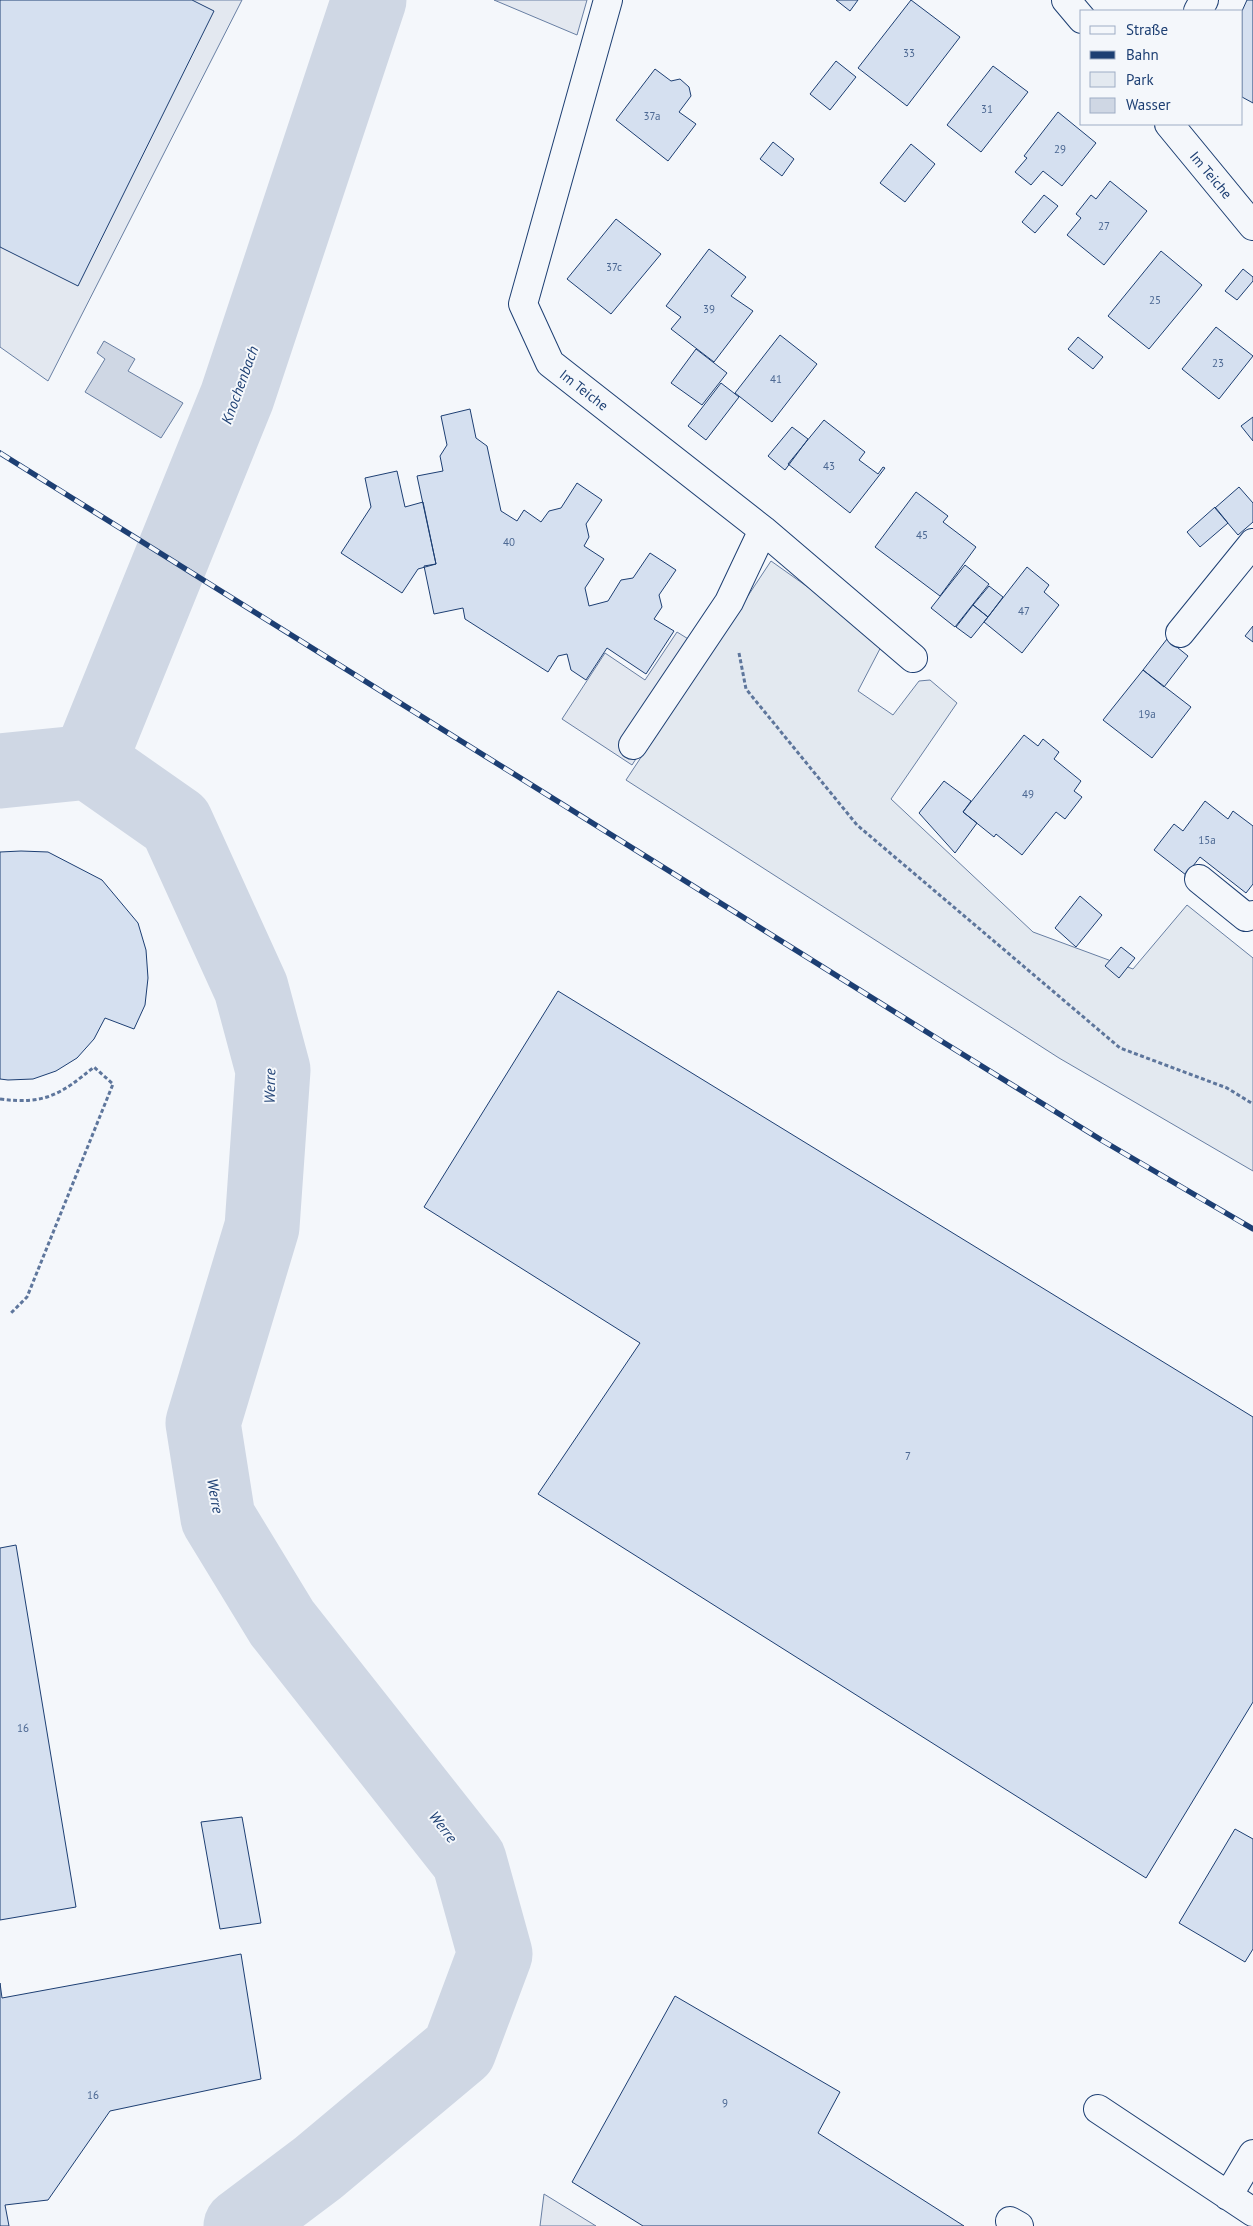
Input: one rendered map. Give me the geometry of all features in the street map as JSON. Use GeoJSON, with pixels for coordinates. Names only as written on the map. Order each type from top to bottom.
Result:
{"type":"FeatureCollection","features":[{"type":"Feature","properties":{"kind":"street","name":"Im Teiche"},"geometry":{"type":"LineString","coordinates":[[608,0],[523,304],[550,363],[763,530],[913,658]]}},
{"type":"Feature","properties":{"kind":"street"},"geometry":{"type":"LineString","coordinates":[[1066,0],[1080,17]]}},
{"type":"Feature","properties":{"kind":"street","name":"Im Teiche"},"geometry":{"type":"LineString","coordinates":[[1169,125],[1253,226]]}},
{"type":"Feature","properties":{"kind":"street"},"geometry":{"type":"LineString","coordinates":[[633,746],[729,602],[763,530]]}},
{"type":"Feature","properties":{"kind":"street"},"geometry":{"type":"LineString","coordinates":[[1180,634],[1253,543]]}},
{"type":"Feature","properties":{"kind":"street"},"geometry":{"type":"LineString","coordinates":[[1199,879],[1246,917],[1253,914]]}},
{"type":"Feature","properties":{"kind":"street"},"geometry":{"type":"LineString","coordinates":[[1098,2109],[1253,2212]]}},
{"type":"Feature","properties":{"kind":"street"},"geometry":{"type":"LineString","coordinates":[[1228,2196],[1253,2154]]}},
{"type":"Feature","properties":{"kind":"path"},"geometry":{"type":"LineString","coordinates":[[729,602],[746,689],[857,825],[1120,1048],[1227,1088],[1253,1104]]}},
{"type":"Feature","properties":{"kind":"path"},"geometry":{"type":"LineString","coordinates":[[0,1099],[18,1102],[44,1098],[67,1089],[94,1067],[113,1084],[26,1296],[10,1314]]}},
{"type":"Feature","properties":{"kind":"green space"},"geometry":{"type":"Polygon","coordinates":[[[771,561],[884,641],[858,691],[893,715],[919,681],[930,680],[957,703],[891,799],[1033,932],[1133,969],[1187,905],[1253,958],[1253,1171],[1059,1058],[626,780],[771,561]]]}},
{"type":"Feature","properties":{"kind":"shaded area"},"geometry":{"type":"Polygon","coordinates":[[[0,0],[242,0],[48,381],[0,347],[0,0]]]}},
{"type":"Feature","properties":{"kind":"shaded area"},"geometry":{"type":"Polygon","coordinates":[[[494,0],[587,0],[577,35],[494,0]]]}},
{"type":"Feature","properties":{"kind":"shaded area"},"geometry":{"type":"Polygon","coordinates":[[[677,632],[706,650],[632,765],[562,719],[605,653],[645,680],[677,632]]]}},
{"type":"Feature","properties":{"kind":"shaded area"},"geometry":{"type":"Polygon","coordinates":[[[544,2194],[596,2226],[540,2226],[544,2194]]]}},
{"type":"Feature","properties":{"kind":"water"},"geometry":{"type":"Polygon","coordinates":[[[104,341],[135,359],[128,371],[183,403],[161,438],[85,392],[105,359],[97,353],[104,341]]]}},
{"type":"Feature","properties":{"kind":"building"},"geometry":{"type":"Polygon","coordinates":[[[0,0],[192,0],[214,11],[78,286],[0,247],[0,0]]]}},
{"type":"Feature","properties":{"kind":"building"},"geometry":{"type":"Polygon","coordinates":[[[836,0],[858,0],[850,11],[836,0]]]}},
{"type":"Feature","properties":{"kind":"building"},"geometry":{"type":"Polygon","coordinates":[[[911,0],[960,37],[907,106],[858,68],[911,0]]]}},
{"type":"Feature","properties":{"kind":"building"},"geometry":{"type":"Polygon","coordinates":[[[1247,0],[1253,0],[1253,103],[1243,98],[1242,10],[1247,0]]]}},
{"type":"Feature","properties":{"kind":"building"},"geometry":{"type":"Polygon","coordinates":[[[836,61],[856,77],[830,110],[810,94],[836,61]]]}},
{"type":"Feature","properties":{"kind":"building"},"geometry":{"type":"Polygon","coordinates":[[[993,66],[1028,92],[981,152],[947,125],[993,66]]]}},
{"type":"Feature","properties":{"kind":"building"},"geometry":{"type":"Polygon","coordinates":[[[655,69],[671,81],[680,79],[689,87],[691,96],[679,112],[696,124],[668,161],[616,120],[655,69]]]}},
{"type":"Feature","properties":{"kind":"building"},"geometry":{"type":"Polygon","coordinates":[[[1058,112],[1096,143],[1062,186],[1043,171],[1031,185],[1015,172],[1027,158],[1024,156],[1058,112]]]}},
{"type":"Feature","properties":{"kind":"building"},"geometry":{"type":"Polygon","coordinates":[[[773,142],[794,159],[782,176],[760,159],[773,142]]]}},
{"type":"Feature","properties":{"kind":"building"},"geometry":{"type":"Polygon","coordinates":[[[911,144],[935,164],[905,202],[880,183],[911,144]]]}},
{"type":"Feature","properties":{"kind":"building"},"geometry":{"type":"Polygon","coordinates":[[[1110,181],[1147,211],[1104,265],[1067,235],[1081,218],[1076,214],[1091,195],[1096,199],[1110,181]]]}},
{"type":"Feature","properties":{"kind":"building"},"geometry":{"type":"Polygon","coordinates":[[[1044,195],[1058,206],[1035,233],[1022,222],[1044,195]]]}},
{"type":"Feature","properties":{"kind":"building"},"geometry":{"type":"Polygon","coordinates":[[[616,219],[661,254],[611,314],[567,279],[616,219]]]}},
{"type":"Feature","properties":{"kind":"building"},"geometry":{"type":"Polygon","coordinates":[[[709,249],[746,277],[731,296],[753,311],[714,362],[671,329],[681,317],[666,306],[709,249]]]}},
{"type":"Feature","properties":{"kind":"building"},"geometry":{"type":"Polygon","coordinates":[[[1161,251],[1202,285],[1149,349],[1108,316],[1161,251]]]}},
{"type":"Feature","properties":{"kind":"building"},"geometry":{"type":"Polygon","coordinates":[[[1243,269],[1253,277],[1253,281],[1237,300],[1225,291],[1243,269]]]}},
{"type":"Feature","properties":{"kind":"building"},"geometry":{"type":"Polygon","coordinates":[[[1216,327],[1253,356],[1219,399],[1182,369],[1216,327]]]}},
{"type":"Feature","properties":{"kind":"building"},"geometry":{"type":"Polygon","coordinates":[[[780,335],[817,364],[772,422],[735,393],[780,335]]]}},
{"type":"Feature","properties":{"kind":"building"},"geometry":{"type":"Polygon","coordinates":[[[1078,337],[1103,357],[1093,369],[1068,349],[1078,337]]]}},
{"type":"Feature","properties":{"kind":"building"},"geometry":{"type":"Polygon","coordinates":[[[696,349],[727,373],[702,405],[671,383],[696,349]]]}},
{"type":"Feature","properties":{"kind":"building"},"geometry":{"type":"Polygon","coordinates":[[[721,383],[739,397],[706,440],[688,426],[721,383]]]}},
{"type":"Feature","properties":{"kind":"building"},"geometry":{"type":"Polygon","coordinates":[[[470,409],[476,438],[487,446],[501,511],[517,521],[524,510],[541,522],[549,511],[561,508],[577,483],[602,500],[586,524],[589,537],[584,546],[604,559],[585,588],[589,606],[608,601],[621,580],[633,578],[650,553],[676,570],[659,595],[662,607],[654,619],[674,631],[646,674],[607,648],[586,680],[571,670],[567,654],[558,656],[548,672],[465,619],[463,608],[434,614],[424,566],[436,564],[417,476],[443,471],[440,456],[447,445],[441,416],[470,409]]]}},
{"type":"Feature","properties":{"kind":"building"},"geometry":{"type":"Polygon","coordinates":[[[1253,417],[1253,441],[1241,426],[1253,417]]]}},
{"type":"Feature","properties":{"kind":"building"},"geometry":{"type":"Polygon","coordinates":[[[824,420],[865,452],[859,460],[878,474],[883,467],[885,468],[850,513],[788,464],[824,420]]]}},
{"type":"Feature","properties":{"kind":"building"},"geometry":{"type":"Polygon","coordinates":[[[792,427],[808,439],[785,470],[768,456],[792,427]]]}},
{"type":"Feature","properties":{"kind":"building"},"geometry":{"type":"Polygon","coordinates":[[[397,471],[405,507],[423,502],[436,564],[418,569],[402,593],[341,553],[371,507],[365,478],[397,471]]]}},
{"type":"Feature","properties":{"kind":"building"},"geometry":{"type":"Polygon","coordinates":[[[1239,487],[1253,503],[1253,522],[1238,535],[1215,508],[1239,487]]]}},
{"type":"Feature","properties":{"kind":"building"},"geometry":{"type":"Polygon","coordinates":[[[916,492],[948,516],[943,522],[976,547],[940,596],[875,547],[916,492]]]}},
{"type":"Feature","properties":{"kind":"building"},"geometry":{"type":"Polygon","coordinates":[[[1215,507],[1228,523],[1200,547],[1187,532],[1215,507]]]}},
{"type":"Feature","properties":{"kind":"building"},"geometry":{"type":"Polygon","coordinates":[[[965,565],[989,584],[955,627],[931,608],[965,565]]]}},
{"type":"Feature","properties":{"kind":"building"},"geometry":{"type":"Polygon","coordinates":[[[1027,567],[1049,585],[1044,592],[1059,605],[1022,653],[984,622],[1027,567]]]}},
{"type":"Feature","properties":{"kind":"building"},"geometry":{"type":"Polygon","coordinates":[[[989,586],[1003,597],[988,617],[973,605],[989,586]]]}},
{"type":"Feature","properties":{"kind":"building"},"geometry":{"type":"Polygon","coordinates":[[[973,605],[988,617],[971,638],[956,627],[973,605]]]}},
{"type":"Feature","properties":{"kind":"building"},"geometry":{"type":"Polygon","coordinates":[[[1253,626],[1253,642],[1245,636],[1253,626]]]}},
{"type":"Feature","properties":{"kind":"building"},"geometry":{"type":"Polygon","coordinates":[[[1167,639],[1188,656],[1164,687],[1143,670],[1167,639]]]}},
{"type":"Feature","properties":{"kind":"building"},"geometry":{"type":"Polygon","coordinates":[[[1143,670],[1191,707],[1152,758],[1103,720],[1143,670]]]}},
{"type":"Feature","properties":{"kind":"building"},"geometry":{"type":"Polygon","coordinates":[[[1024,735],[1038,746],[1043,739],[1059,752],[1054,759],[1081,781],[1074,791],[1082,797],[1065,819],[1056,812],[1022,855],[996,834],[994,837],[963,812],[1024,735]]]}},
{"type":"Feature","properties":{"kind":"building"},"geometry":{"type":"Polygon","coordinates":[[[944,781],[971,801],[963,812],[977,823],[955,853],[919,813],[944,781]]]}},
{"type":"Feature","properties":{"kind":"building"},"geometry":{"type":"Polygon","coordinates":[[[1205,801],[1228,819],[1233,811],[1253,826],[1253,884],[1246,893],[1200,857],[1186,875],[1154,850],[1174,824],[1183,831],[1205,801]]]}},
{"type":"Feature","properties":{"kind":"building"},"geometry":{"type":"Polygon","coordinates":[[[0,852],[48,852],[102,880],[138,923],[146,950],[148,978],[145,1005],[134,1029],[105,1018],[94,1039],[77,1058],[56,1071],[33,1079],[8,1080],[0,1079],[0,852]]]}},
{"type":"Feature","properties":{"kind":"building"},"geometry":{"type":"Polygon","coordinates":[[[1080,896],[1102,915],[1076,947],[1055,928],[1080,896]]]}},
{"type":"Feature","properties":{"kind":"building"},"geometry":{"type":"Polygon","coordinates":[[[1121,947],[1135,958],[1119,978],[1105,966],[1121,947]]]}},
{"type":"Feature","properties":{"kind":"building"},"geometry":{"type":"Polygon","coordinates":[[[558,991],[1253,1417],[1253,1702],[1146,1878],[538,1494],[640,1343],[424,1207],[558,991]]]}},
{"type":"Feature","properties":{"kind":"building"},"geometry":{"type":"Polygon","coordinates":[[[16,1545],[76,1907],[0,1920],[0,1548],[16,1545]]]}},
{"type":"Feature","properties":{"kind":"building"},"geometry":{"type":"Polygon","coordinates":[[[242,1817],[261,1923],[220,1929],[201,1822],[242,1817]]]}},
{"type":"Feature","properties":{"kind":"building"},"geometry":{"type":"Polygon","coordinates":[[[1235,1829],[1253,1839],[1253,1949],[1245,1962],[1179,1923],[1235,1829]]]}},
{"type":"Feature","properties":{"kind":"building"},"geometry":{"type":"Polygon","coordinates":[[[241,1954],[261,2079],[110,2111],[48,2200],[5,2205],[9,2226],[0,2226],[0,1983],[2,1998],[241,1954]]]}},
{"type":"Feature","properties":{"kind":"building"},"geometry":{"type":"Polygon","coordinates":[[[675,1996],[840,2092],[818,2133],[964,2226],[643,2226],[572,2182],[675,1996]]]}},
{"type":"Feature","properties":{"kind":"waterway","name":"Knochenbach"},"geometry":{"type":"LineString","coordinates":[[89,762],[237,397],[369,0]]}},
{"type":"Feature","properties":{"kind":"waterway","name":"Werre"},"geometry":{"type":"LineString","coordinates":[[0,771],[89,762],[176,823],[251,988],[273,1070],[262,1227],[203,1423],[218,1518],[282,1623],[469,1860],[495,1954],[459,2050],[318,2168],[241,2226]]}},
{"type":"Feature","properties":{"kind":"railway"},"geometry":{"type":"LineString","coordinates":[[0,453],[938,1039],[1103,1141],[1253,1229]]}}]}
